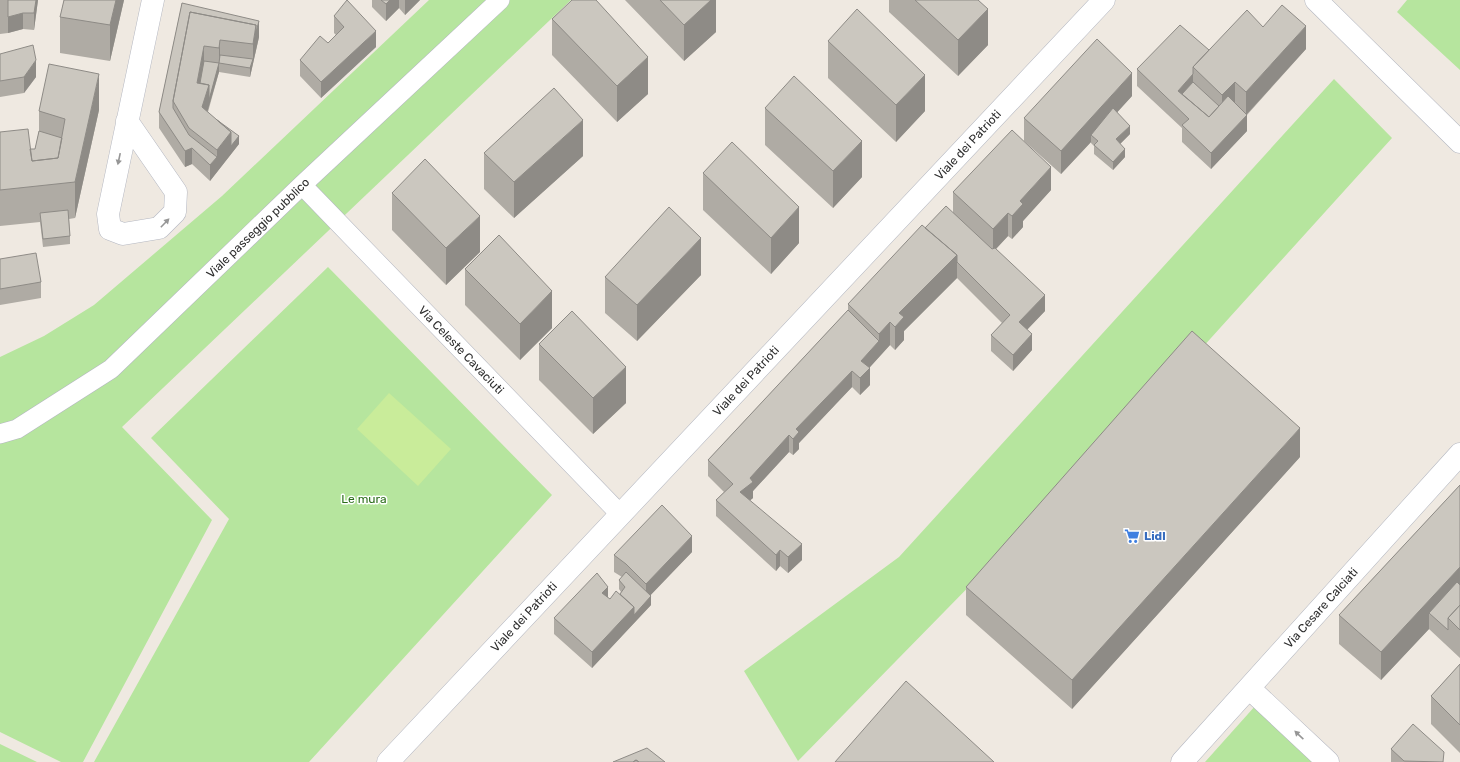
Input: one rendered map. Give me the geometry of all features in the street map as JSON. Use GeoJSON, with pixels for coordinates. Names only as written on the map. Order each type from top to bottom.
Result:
{"type":"FeatureCollection","features":[{"type":"Feature","properties":{"kind":"street"},"geometry":{"type":"LineString","coordinates":[[127,121],[176,192],[175,212],[159,228],[123,234],[110,229],[108,214],[127,121],[153,0]]}},
{"type":"Feature","properties":{"kind":"street","name":"Viale passeggio pubblico"},"geometry":{"type":"LineString","coordinates":[[0,434],[17,429],[111,369],[302,185],[500,0]]}},
{"type":"Feature","properties":{"kind":"street","name":"Viale dei Patrioti"},"geometry":{"type":"LineString","coordinates":[[388,762],[1104,0]]}},
{"type":"Feature","properties":{"kind":"street"},"geometry":{"type":"LineString","coordinates":[[1316,0],[1460,142]]}},
{"type":"Feature","properties":{"kind":"street","name":"Via Celeste Cavaciuti"},"geometry":{"type":"LineString","coordinates":[[302,185],[621,515]]}},
{"type":"Feature","properties":{"kind":"street","name":"Via Cesare Calciati"},"geometry":{"type":"LineString","coordinates":[[1182,762],[1460,454]]}},
{"type":"Feature","properties":{"kind":"street"},"geometry":{"type":"LineString","coordinates":[[1248,688],[1328,762]]}},
{"type":"Feature","properties":{"kind":"green space"},"geometry":{"type":"Polygon","coordinates":[[[429,0],[571,0],[122,427],[212,520],[83,762],[61,762],[0,732],[0,357],[44,336],[94,305],[222,196],[429,0]]]}},
{"type":"Feature","properties":{"kind":"green space"},"geometry":{"type":"Polygon","coordinates":[[[1407,0],[1460,0],[1460,70],[1397,12],[1407,0]]]}},
{"type":"Feature","properties":{"kind":"green space"},"geometry":{"type":"Polygon","coordinates":[[[1334,79],[1392,138],[1192,359],[798,761],[744,671],[899,557],[1334,79]]]}},
{"type":"Feature","properties":{"kind":"green space","name":"Le mura"},"geometry":{"type":"Polygon","coordinates":[[[328,267],[552,495],[309,762],[94,762],[229,519],[151,438],[328,267]]]}},
{"type":"Feature","properties":{"kind":"green space"},"geometry":{"type":"Polygon","coordinates":[[[389,393],[451,449],[418,486],[357,429],[389,393]]]}},
{"type":"Feature","properties":{"kind":"green space"},"geometry":{"type":"Polygon","coordinates":[[[1256,705],[1319,762],[1205,762],[1256,705]]]}},
{"type":"Feature","properties":{"kind":"green space"},"geometry":{"type":"Polygon","coordinates":[[[0,744],[37,762],[0,762],[0,744]]]}},
{"type":"Feature","properties":{"kind":"building"},"geometry":{"type":"Polygon","coordinates":[[[8,0],[36,0],[34,13],[23,13],[8,17],[8,0]]]}},
{"type":"Feature","properties":{"kind":"building"},"geometry":{"type":"Polygon","coordinates":[[[64,0],[116,0],[110,25],[60,17],[64,0]]]}},
{"type":"Feature","properties":{"kind":"building"},"geometry":{"type":"Polygon","coordinates":[[[347,0],[376,31],[321,82],[300,60],[320,36],[328,43],[344,27],[334,16],[347,0]]]}},
{"type":"Feature","properties":{"kind":"building"},"geometry":{"type":"Polygon","coordinates":[[[381,0],[390,0],[386,4],[381,0]]]}},
{"type":"Feature","properties":{"kind":"building"},"geometry":{"type":"Polygon","coordinates":[[[572,0],[596,0],[648,57],[617,86],[552,19],[572,0]]]}},
{"type":"Feature","properties":{"kind":"building"},"geometry":{"type":"Polygon","coordinates":[[[660,0],[711,0],[684,25],[660,0]]]}},
{"type":"Feature","properties":{"kind":"building"},"geometry":{"type":"Polygon","coordinates":[[[915,0],[978,0],[988,9],[958,40],[915,0]]]}},
{"type":"Feature","properties":{"kind":"building"},"geometry":{"type":"Polygon","coordinates":[[[182,3],[259,21],[256,32],[256,25],[190,12],[173,101],[173,108],[189,135],[217,157],[210,165],[192,148],[185,151],[159,112],[182,3]]]}},
{"type":"Feature","properties":{"kind":"building"},"geometry":{"type":"Polygon","coordinates":[[[1282,5],[1306,26],[1246,92],[1235,82],[1222,95],[1193,67],[1247,10],[1263,27],[1282,5]]]}},
{"type":"Feature","properties":{"kind":"building"},"geometry":{"type":"Polygon","coordinates":[[[857,9],[925,75],[896,105],[828,41],[857,9]]]}},
{"type":"Feature","properties":{"kind":"building"},"geometry":{"type":"Polygon","coordinates":[[[190,12],[256,25],[253,44],[220,40],[219,48],[204,46],[197,83],[209,85],[202,107],[231,132],[217,150],[189,128],[173,101],[190,12]]]}},
{"type":"Feature","properties":{"kind":"building"},"geometry":{"type":"Polygon","coordinates":[[[1180,25],[1209,50],[1193,67],[1193,74],[1178,91],[1209,117],[1228,96],[1247,115],[1211,153],[1182,125],[1189,119],[1137,69],[1180,25]]]}},
{"type":"Feature","properties":{"kind":"building"},"geometry":{"type":"Polygon","coordinates":[[[1097,39],[1132,73],[1061,151],[1024,118],[1097,39]]]}},
{"type":"Feature","properties":{"kind":"building"},"geometry":{"type":"Polygon","coordinates":[[[33,45],[36,60],[24,77],[0,81],[0,54],[33,45]]]}},
{"type":"Feature","properties":{"kind":"building"},"geometry":{"type":"Polygon","coordinates":[[[220,55],[253,59],[250,68],[219,63],[220,55]]]}},
{"type":"Feature","properties":{"kind":"building"},"geometry":{"type":"Polygon","coordinates":[[[204,61],[219,63],[209,100],[209,85],[200,83],[204,61]]]}},
{"type":"Feature","properties":{"kind":"building"},"geometry":{"type":"Polygon","coordinates":[[[49,64],[99,74],[75,182],[0,190],[0,132],[28,129],[32,161],[58,158],[65,119],[39,111],[49,64]]]}},
{"type":"Feature","properties":{"kind":"building"},"geometry":{"type":"Polygon","coordinates":[[[794,76],[862,141],[833,171],[765,108],[794,76]]]}},
{"type":"Feature","properties":{"kind":"building"},"geometry":{"type":"Polygon","coordinates":[[[1193,82],[1219,106],[1209,117],[1182,94],[1193,82]]]}},
{"type":"Feature","properties":{"kind":"building"},"geometry":{"type":"Polygon","coordinates":[[[554,88],[583,120],[514,182],[484,153],[554,88]]]}},
{"type":"Feature","properties":{"kind":"building"},"geometry":{"type":"Polygon","coordinates":[[[1113,108],[1130,126],[1116,139],[1125,149],[1113,162],[1094,145],[1098,141],[1091,135],[1113,108]]]}},
{"type":"Feature","properties":{"kind":"building"},"geometry":{"type":"Polygon","coordinates":[[[217,120],[239,136],[231,146],[231,132],[217,120]]]}},
{"type":"Feature","properties":{"kind":"building"},"geometry":{"type":"Polygon","coordinates":[[[1012,130],[1051,167],[1020,201],[1023,204],[1012,216],[1008,213],[993,229],[953,192],[1012,130]]]}},
{"type":"Feature","properties":{"kind":"building"},"geometry":{"type":"Polygon","coordinates":[[[39,131],[62,138],[58,158],[32,161],[30,149],[35,149],[39,131]]]}},
{"type":"Feature","properties":{"kind":"building"},"geometry":{"type":"Polygon","coordinates":[[[732,142],[799,207],[771,238],[703,173],[732,142]]]}},
{"type":"Feature","properties":{"kind":"building"},"geometry":{"type":"Polygon","coordinates":[[[425,159],[480,216],[446,248],[392,193],[425,159]]]}},
{"type":"Feature","properties":{"kind":"building"},"geometry":{"type":"Polygon","coordinates":[[[946,206],[992,249],[995,248],[1045,295],[1019,322],[1032,334],[1013,355],[991,335],[1010,315],[957,262],[957,255],[925,228],[946,206]]]}},
{"type":"Feature","properties":{"kind":"building"},"geometry":{"type":"Polygon","coordinates":[[[669,207],[701,238],[637,305],[605,277],[669,207]]]}},
{"type":"Feature","properties":{"kind":"building"},"geometry":{"type":"Polygon","coordinates":[[[68,210],[70,236],[43,239],[40,213],[68,210]]]}},
{"type":"Feature","properties":{"kind":"building"},"geometry":{"type":"Polygon","coordinates":[[[922,225],[957,255],[899,313],[904,317],[895,327],[890,322],[879,334],[848,304],[922,225]]]}},
{"type":"Feature","properties":{"kind":"building"},"geometry":{"type":"Polygon","coordinates":[[[499,235],[552,291],[520,324],[465,269],[499,235]]]}},
{"type":"Feature","properties":{"kind":"building"},"geometry":{"type":"Polygon","coordinates":[[[36,253],[41,282],[0,289],[0,259],[36,253]]]}},
{"type":"Feature","properties":{"kind":"building"},"geometry":{"type":"Polygon","coordinates":[[[848,310],[879,341],[861,361],[870,368],[860,378],[852,371],[796,429],[799,432],[793,439],[789,435],[750,478],[753,482],[740,492],[802,544],[788,557],[780,550],[776,555],[716,500],[733,484],[708,460],[848,310]]]}},
{"type":"Feature","properties":{"kind":"building"},"geometry":{"type":"Polygon","coordinates":[[[572,311],[626,367],[593,398],[539,344],[572,311]]]}},
{"type":"Feature","properties":{"kind":"building","name":"Lidl"},"geometry":{"type":"Polygon","coordinates":[[[1192,331],[1300,428],[1072,680],[966,587],[1192,331]]]}},
{"type":"Feature","properties":{"kind":"building"},"geometry":{"type":"Polygon","coordinates":[[[1460,485],[1460,567],[1381,652],[1339,615],[1460,485]]]}},
{"type":"Feature","properties":{"kind":"building"},"geometry":{"type":"Polygon","coordinates":[[[662,505],[692,536],[646,584],[626,564],[614,555],[662,505]]]}},
{"type":"Feature","properties":{"kind":"building"},"geometry":{"type":"Polygon","coordinates":[[[626,572],[651,596],[634,615],[634,607],[620,594],[625,587],[619,580],[626,572]]]}},
{"type":"Feature","properties":{"kind":"building"},"geometry":{"type":"Polygon","coordinates":[[[597,573],[608,587],[602,593],[610,599],[616,591],[634,607],[592,652],[554,618],[597,573]]]}},
{"type":"Feature","properties":{"kind":"building"},"geometry":{"type":"Polygon","coordinates":[[[1457,582],[1460,585],[1460,605],[1448,618],[1448,630],[1429,613],[1457,582]]]}},
{"type":"Feature","properties":{"kind":"building"},"geometry":{"type":"Polygon","coordinates":[[[1460,605],[1460,630],[1448,618],[1460,605]]]}},
{"type":"Feature","properties":{"kind":"building"},"geometry":{"type":"Polygon","coordinates":[[[1460,664],[1460,725],[1431,696],[1460,664]]]}},
{"type":"Feature","properties":{"kind":"building"},"geometry":{"type":"Polygon","coordinates":[[[906,681],[994,762],[835,762],[906,681]]]}},
{"type":"Feature","properties":{"kind":"building"},"geometry":{"type":"Polygon","coordinates":[[[1413,724],[1444,752],[1443,762],[1404,761],[1391,749],[1413,724]]]}},
{"type":"Feature","properties":{"kind":"building"},"geometry":{"type":"Polygon","coordinates":[[[647,748],[665,762],[639,762],[636,760],[633,762],[613,762],[647,748]]]}},
{"type":"Feature","properties":{"kind":"place","name":"Lidl"},"geometry":{"type":"Point","coordinates":[1132,536]}}]}
